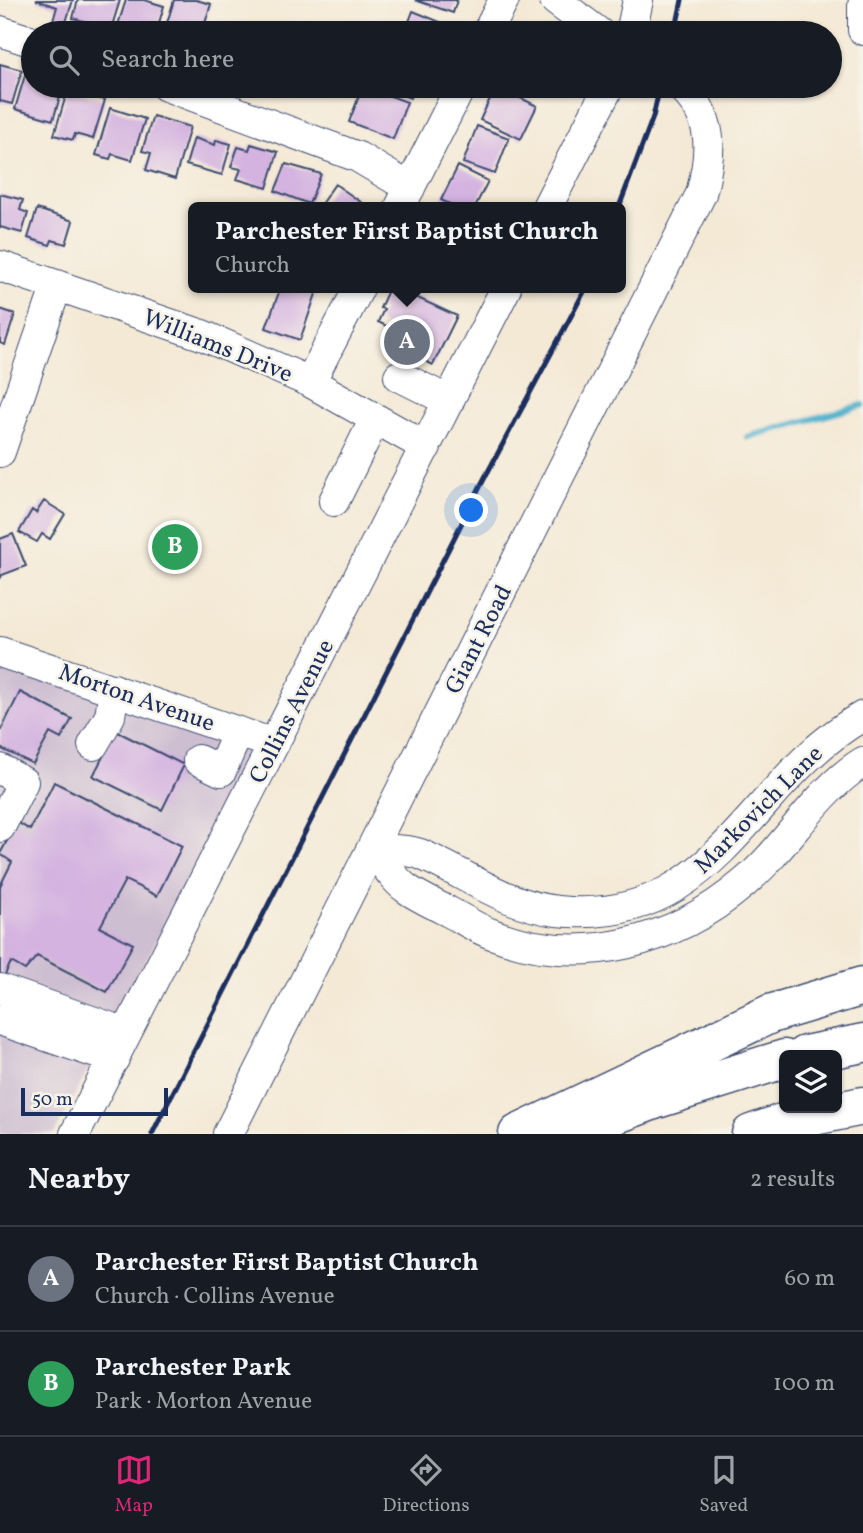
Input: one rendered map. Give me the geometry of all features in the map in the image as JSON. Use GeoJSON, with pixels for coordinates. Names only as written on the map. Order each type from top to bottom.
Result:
{"type":"FeatureCollection","features":[{"type":"Feature","properties":{"kind":"highway"},"geometry":{"type":"LineString","coordinates":[[518,1134],[770,1014],[863,986]]}},
{"type":"Feature","properties":{"kind":"highway"},"geometry":{"type":"LineString","coordinates":[[829,1050],[863,1043]]}},
{"type":"Feature","properties":{"kind":"highway"},"geometry":{"type":"LineString","coordinates":[[565,1134],[654,1100],[779,1061]]}},
{"type":"Feature","properties":{"kind":"highway"},"geometry":{"type":"LineString","coordinates":[[751,1134],[788,1121],[863,1106]]}},
{"type":"Feature","properties":{"kind":"street"},"geometry":{"type":"LineString","coordinates":[[494,21],[504,0]]}},
{"type":"Feature","properties":{"kind":"street"},"geometry":{"type":"LineString","coordinates":[[555,0],[583,21]]}},
{"type":"Feature","properties":{"kind":"street"},"geometry":{"type":"LineString","coordinates":[[634,21],[638,0]]}},
{"type":"Feature","properties":{"kind":"street"},"geometry":{"type":"LineString","coordinates":[[863,5],[863,30]]}},
{"type":"Feature","properties":{"kind":"street"},"geometry":{"type":"LineString","coordinates":[[0,31],[21,38]]}},
{"type":"Feature","properties":{"kind":"street"},"geometry":{"type":"LineString","coordinates":[[198,98],[358,157],[405,197],[455,98]]}},
{"type":"Feature","properties":{"kind":"street"},"geometry":{"type":"LineString","coordinates":[[550,202],[604,98]]}},
{"type":"Feature","properties":{"kind":"street"},"geometry":{"type":"LineString","coordinates":[[672,98],[707,139]]}},
{"type":"Feature","properties":{"kind":"street","name":"Giant Road"},"geometry":{"type":"LineString","coordinates":[[228,1134],[701,194],[710,161],[706,118],[690,98]]}},
{"type":"Feature","properties":{"kind":"street","name":"Williams Drive"},"geometry":{"type":"LineString","coordinates":[[0,266],[202,335],[310,383],[426,447]]}},
{"type":"Feature","properties":{"kind":"street"},"geometry":{"type":"LineString","coordinates":[[0,452],[57,285]]}},
{"type":"Feature","properties":{"kind":"street"},"geometry":{"type":"LineString","coordinates":[[310,383],[356,293]]}},
{"type":"Feature","properties":{"kind":"street","name":"Collins Avenue"},"geometry":{"type":"LineString","coordinates":[[75,1134],[503,293]]}},
{"type":"Feature","properties":{"kind":"street"},"geometry":{"type":"LineString","coordinates":[[399,376],[449,401]]}},
{"type":"Feature","properties":{"kind":"street"},"geometry":{"type":"LineString","coordinates":[[334,501],[375,419]]}},
{"type":"Feature","properties":{"kind":"street","name":"Morton Avenue"},"geometry":{"type":"LineString","coordinates":[[2,656],[114,689],[274,744]]}},
{"type":"Feature","properties":{"kind":"street"},"geometry":{"type":"LineString","coordinates":[[93,745],[110,716],[114,689]]}},
{"type":"Feature","properties":{"kind":"street","name":"Markovich Lane"},"geometry":{"type":"LineString","coordinates":[[373,849],[418,853],[519,903],[557,911],[591,912],[634,905],[673,889],[704,869],[823,742],[863,716]]}},
{"type":"Feature","properties":{"kind":"street"},"geometry":{"type":"LineString","coordinates":[[198,760],[220,771],[239,732]]}},
{"type":"Feature","properties":{"kind":"street","name":"Markovich Lane"},"geometry":{"type":"LineString","coordinates":[[373,849],[405,888],[491,934],[536,947],[585,949],[637,942],[675,930],[710,909],[746,881],[831,788],[863,762]]}},
{"type":"Feature","properties":{"kind":"street"},"geometry":{"type":"LineString","coordinates":[[0,769],[23,782],[0,827]]}},
{"type":"Feature","properties":{"kind":"street"},"geometry":{"type":"LineString","coordinates":[[0,989],[120,1046]]}},
{"type":"Feature","properties":{"kind":"street"},"geometry":{"type":"LineString","coordinates":[[0,1020],[120,1046]]}},
{"type":"Feature","properties":{"kind":"shaded area"},"geometry":{"type":"Polygon","coordinates":[[[0,660],[260,746],[54,1134],[0,1134],[0,660]]]}},
{"type":"Feature","properties":{"kind":"building"},"geometry":{"type":"Polygon","coordinates":[[[36,0],[73,0],[66,21],[53,21],[57,7],[36,0]]]}},
{"type":"Feature","properties":{"kind":"building"},"geometry":{"type":"Polygon","coordinates":[[[78,0],[120,0],[113,21],[83,21],[73,18],[78,0]]]}},
{"type":"Feature","properties":{"kind":"building"},"geometry":{"type":"Polygon","coordinates":[[[126,0],[144,0],[164,6],[160,21],[119,21],[126,0]]]}},
{"type":"Feature","properties":{"kind":"building"},"geometry":{"type":"Polygon","coordinates":[[[174,0],[196,0],[211,4],[206,21],[168,21],[174,0]]]}},
{"type":"Feature","properties":{"kind":"building"},"geometry":{"type":"Polygon","coordinates":[[[415,0],[457,0],[453,13],[415,0]]]}},
{"type":"Feature","properties":{"kind":"building"},"geometry":{"type":"Polygon","coordinates":[[[413,11],[438,21],[409,21],[413,11]]]}},
{"type":"Feature","properties":{"kind":"building"},"geometry":{"type":"Polygon","coordinates":[[[0,64],[21,70],[12,104],[0,101],[0,64]]]}},
{"type":"Feature","properties":{"kind":"building"},"geometry":{"type":"Polygon","coordinates":[[[21,89],[21,98],[60,98],[53,120],[15,109],[21,89]]]}},
{"type":"Feature","properties":{"kind":"building"},"geometry":{"type":"Polygon","coordinates":[[[65,98],[105,100],[93,139],[75,134],[73,140],[54,135],[65,98]]]}},
{"type":"Feature","properties":{"kind":"building"},"geometry":{"type":"Polygon","coordinates":[[[358,98],[396,98],[407,102],[393,139],[349,122],[358,98]]]}},
{"type":"Feature","properties":{"kind":"building"},"geometry":{"type":"Polygon","coordinates":[[[490,98],[521,98],[537,106],[521,139],[480,120],[490,98]]]}},
{"type":"Feature","properties":{"kind":"building"},"geometry":{"type":"Polygon","coordinates":[[[110,108],[145,119],[132,160],[112,154],[110,159],[96,155],[110,108]]]}},
{"type":"Feature","properties":{"kind":"building"},"geometry":{"type":"Polygon","coordinates":[[[153,116],[190,127],[175,179],[146,170],[151,153],[142,151],[153,116]]]}},
{"type":"Feature","properties":{"kind":"building"},"geometry":{"type":"Polygon","coordinates":[[[477,126],[509,138],[495,174],[463,163],[477,126]]]}},
{"type":"Feature","properties":{"kind":"building"},"geometry":{"type":"Polygon","coordinates":[[[194,138],[215,145],[216,140],[231,144],[222,175],[186,165],[194,138]]]}},
{"type":"Feature","properties":{"kind":"building"},"geometry":{"type":"Polygon","coordinates":[[[251,144],[278,152],[267,188],[237,179],[241,169],[231,167],[238,147],[249,150],[251,144]]]}},
{"type":"Feature","properties":{"kind":"building"},"geometry":{"type":"Polygon","coordinates":[[[286,164],[321,174],[310,202],[275,191],[286,164]]]}},
{"type":"Feature","properties":{"kind":"building"},"geometry":{"type":"Polygon","coordinates":[[[458,166],[488,181],[478,202],[441,200],[458,166]]]}},
{"type":"Feature","properties":{"kind":"building"},"geometry":{"type":"Polygon","coordinates":[[[335,184],[361,202],[322,202],[335,184]]]}},
{"type":"Feature","properties":{"kind":"building"},"geometry":{"type":"Polygon","coordinates":[[[0,194],[23,200],[20,210],[28,213],[22,233],[0,227],[0,194]]]}},
{"type":"Feature","properties":{"kind":"building"},"geometry":{"type":"Polygon","coordinates":[[[37,209],[73,221],[66,244],[52,240],[50,245],[28,238],[37,209]]]}},
{"type":"Feature","properties":{"kind":"building"},"geometry":{"type":"Polygon","coordinates":[[[279,293],[316,293],[300,340],[266,328],[279,293]]]}},
{"type":"Feature","properties":{"kind":"building"},"geometry":{"type":"Polygon","coordinates":[[[387,293],[407,293],[457,316],[433,365],[408,353],[414,339],[378,322],[384,309],[380,308],[387,293]]]}},
{"type":"Feature","properties":{"kind":"building"},"geometry":{"type":"Polygon","coordinates":[[[0,309],[15,314],[5,345],[0,343],[0,309]]]}},
{"type":"Feature","properties":{"kind":"building"},"geometry":{"type":"Polygon","coordinates":[[[44,501],[65,514],[50,539],[42,534],[37,542],[19,532],[32,510],[36,513],[44,501]]]}},
{"type":"Feature","properties":{"kind":"building"},"geometry":{"type":"Polygon","coordinates":[[[13,534],[26,566],[2,575],[0,579],[0,539],[13,534]]]}},
{"type":"Feature","properties":{"kind":"building"},"geometry":{"type":"Polygon","coordinates":[[[20,692],[72,719],[61,739],[50,733],[33,764],[0,748],[0,732],[20,692]]]}},
{"type":"Feature","properties":{"kind":"building"},"geometry":{"type":"Polygon","coordinates":[[[116,731],[184,765],[162,810],[93,776],[116,731]]]}},
{"type":"Feature","properties":{"kind":"building"},"geometry":{"type":"Polygon","coordinates":[[[54,782],[182,846],[157,896],[125,880],[100,927],[133,944],[107,992],[37,956],[25,970],[11,962],[3,979],[0,977],[0,886],[12,862],[0,854],[17,822],[30,830],[54,782]]]}},
{"type":"Feature","properties":{"kind":"waterway"},"geometry":{"type":"LineString","coordinates":[[747,437],[863,405]]}},
{"type":"Feature","properties":{"kind":"railway"},"geometry":{"type":"LineString","coordinates":[[678,21],[682,0]]}},
{"type":"Feature","properties":{"kind":"railway"},"geometry":{"type":"LineString","coordinates":[[621,202],[653,117],[657,98]]}},
{"type":"Feature","properties":{"kind":"railway"},"geometry":{"type":"LineString","coordinates":[[152,1134],[482,483],[583,293]]}},
{"type":"Feature","properties":{"kind":"place","name":"Parchester First Baptist Church"},"geometry":{"type":"Point","coordinates":[407,342]}},
{"type":"Feature","properties":{"kind":"place","name":"Parchester Park"},"geometry":{"type":"Point","coordinates":[175,547]}}]}
